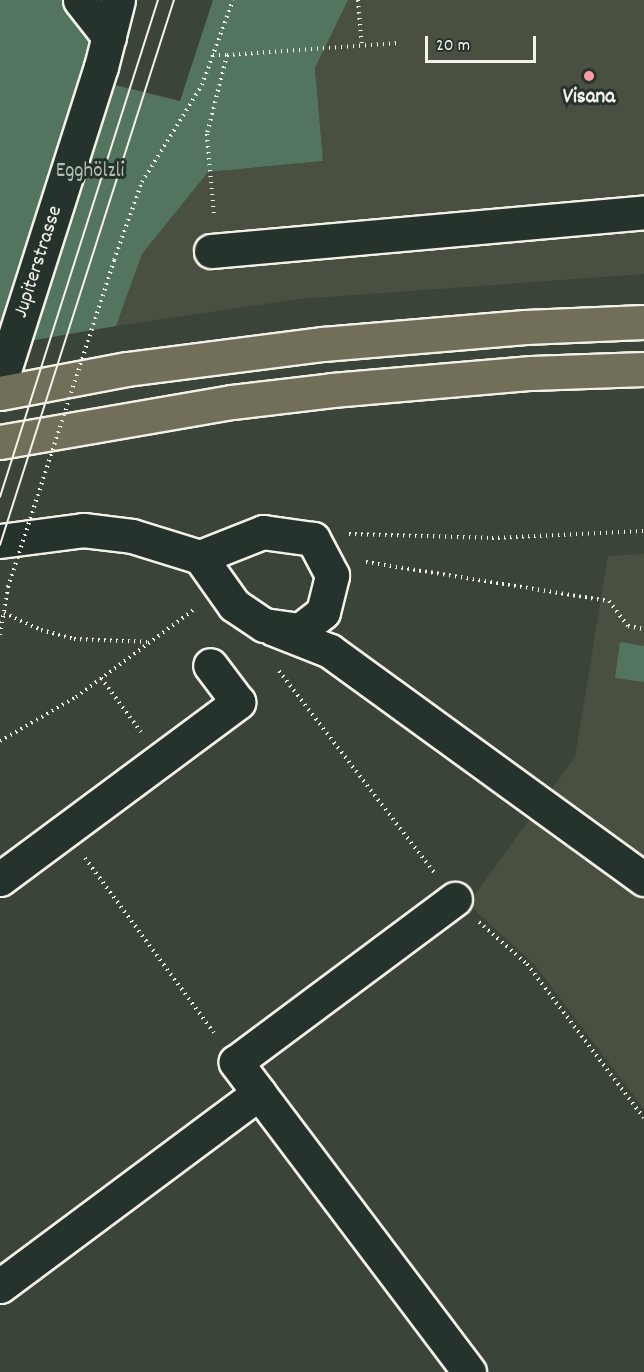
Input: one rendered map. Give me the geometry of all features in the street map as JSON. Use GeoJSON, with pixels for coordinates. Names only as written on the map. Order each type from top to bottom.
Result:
{"type":"FeatureCollection","features":[{"type":"Feature","properties":{"kind":"highway"},"geometry":{"type":"LineString","coordinates":[[0,393],[127,369],[322,344],[480,330],[644,322]]}},
{"type":"Feature","properties":{"kind":"highway"},"geometry":{"type":"LineString","coordinates":[[0,442],[166,412],[332,390],[531,373],[644,369]]}},
{"type":"Feature","properties":{"kind":"street"},"geometry":{"type":"LineString","coordinates":[[80,0],[109,37]]}},
{"type":"Feature","properties":{"kind":"street","name":"Jupiterstrasse"},"geometry":{"type":"LineString","coordinates":[[0,383],[109,37],[118,0]]}},
{"type":"Feature","properties":{"kind":"street"},"geometry":{"type":"LineString","coordinates":[[211,251],[644,212]]}},
{"type":"Feature","properties":{"kind":"street"},"geometry":{"type":"LineString","coordinates":[[0,541],[82,530],[132,536],[207,569],[234,605],[264,625],[330,651],[644,879]]}},
{"type":"Feature","properties":{"kind":"street"},"geometry":{"type":"LineString","coordinates":[[207,569],[262,532],[313,539],[332,575],[323,612],[300,630],[264,625]]}},
{"type":"Feature","properties":{"kind":"street"},"geometry":{"type":"LineString","coordinates":[[0,879],[238,702],[210,665]]}},
{"type":"Feature","properties":{"kind":"street"},"geometry":{"type":"LineString","coordinates":[[455,899],[236,1062],[469,1372]]}},
{"type":"Feature","properties":{"kind":"street"},"geometry":{"type":"LineString","coordinates":[[0,1286],[259,1093]]}},
{"type":"Feature","properties":{"kind":"path"},"geometry":{"type":"LineString","coordinates":[[0,634],[8,587],[114,260],[142,182],[190,107],[213,55],[233,0]]}},
{"type":"Feature","properties":{"kind":"path"},"geometry":{"type":"LineString","coordinates":[[358,0],[362,46]]}},
{"type":"Feature","properties":{"kind":"path"},"geometry":{"type":"LineString","coordinates":[[213,55],[397,43]]}},
{"type":"Feature","properties":{"kind":"path"},"geometry":{"type":"LineString","coordinates":[[212,196],[207,134],[227,55]]}},
{"type":"Feature","properties":{"kind":"path"},"geometry":{"type":"LineString","coordinates":[[313,539],[359,532],[492,538],[644,531]]}},
{"type":"Feature","properties":{"kind":"path"},"geometry":{"type":"LineString","coordinates":[[313,539],[360,561],[609,601],[628,626],[644,628]]}},
{"type":"Feature","properties":{"kind":"path"},"geometry":{"type":"LineString","coordinates":[[0,741],[43,718],[202,603],[207,569]]}},
{"type":"Feature","properties":{"kind":"path"},"geometry":{"type":"LineString","coordinates":[[4,613],[41,630],[74,639],[150,642]]}},
{"type":"Feature","properties":{"kind":"path"},"geometry":{"type":"LineString","coordinates":[[101,678],[121,706]]}},
{"type":"Feature","properties":{"kind":"path"},"geometry":{"type":"LineString","coordinates":[[65,830],[236,1062]]}},
{"type":"Feature","properties":{"kind":"shaded area"},"geometry":{"type":"Polygon","coordinates":[[[348,0],[644,0],[644,274],[299,299],[116,326],[142,254],[207,172],[323,161],[315,68],[348,0]]]}},
{"type":"Feature","properties":{"kind":"shaded area"},"geometry":{"type":"Polygon","coordinates":[[[644,554],[644,1109],[535,965],[468,904],[575,757],[608,556],[644,554]]]}},
{"type":"Feature","properties":{"kind":"green space","name":"Egghölzli"},"geometry":{"type":"Polygon","coordinates":[[[0,0],[107,0],[91,79],[180,101],[213,0],[348,0],[315,68],[323,161],[208,172],[142,254],[116,326],[0,346],[0,0]]]}},
{"type":"Feature","properties":{"kind":"green space"},"geometry":{"type":"Polygon","coordinates":[[[620,642],[644,646],[644,682],[615,678],[620,642]]]}},
{"type":"Feature","properties":{"kind":"tram line"},"geometry":{"type":"LineString","coordinates":[[0,497],[158,0]]}},
{"type":"Feature","properties":{"kind":"tram line"},"geometry":{"type":"LineString","coordinates":[[0,545],[174,0]]}},
{"type":"Feature","properties":{"kind":"place","name":"Visana"},"geometry":{"type":"Point","coordinates":[589,76]}}]}
